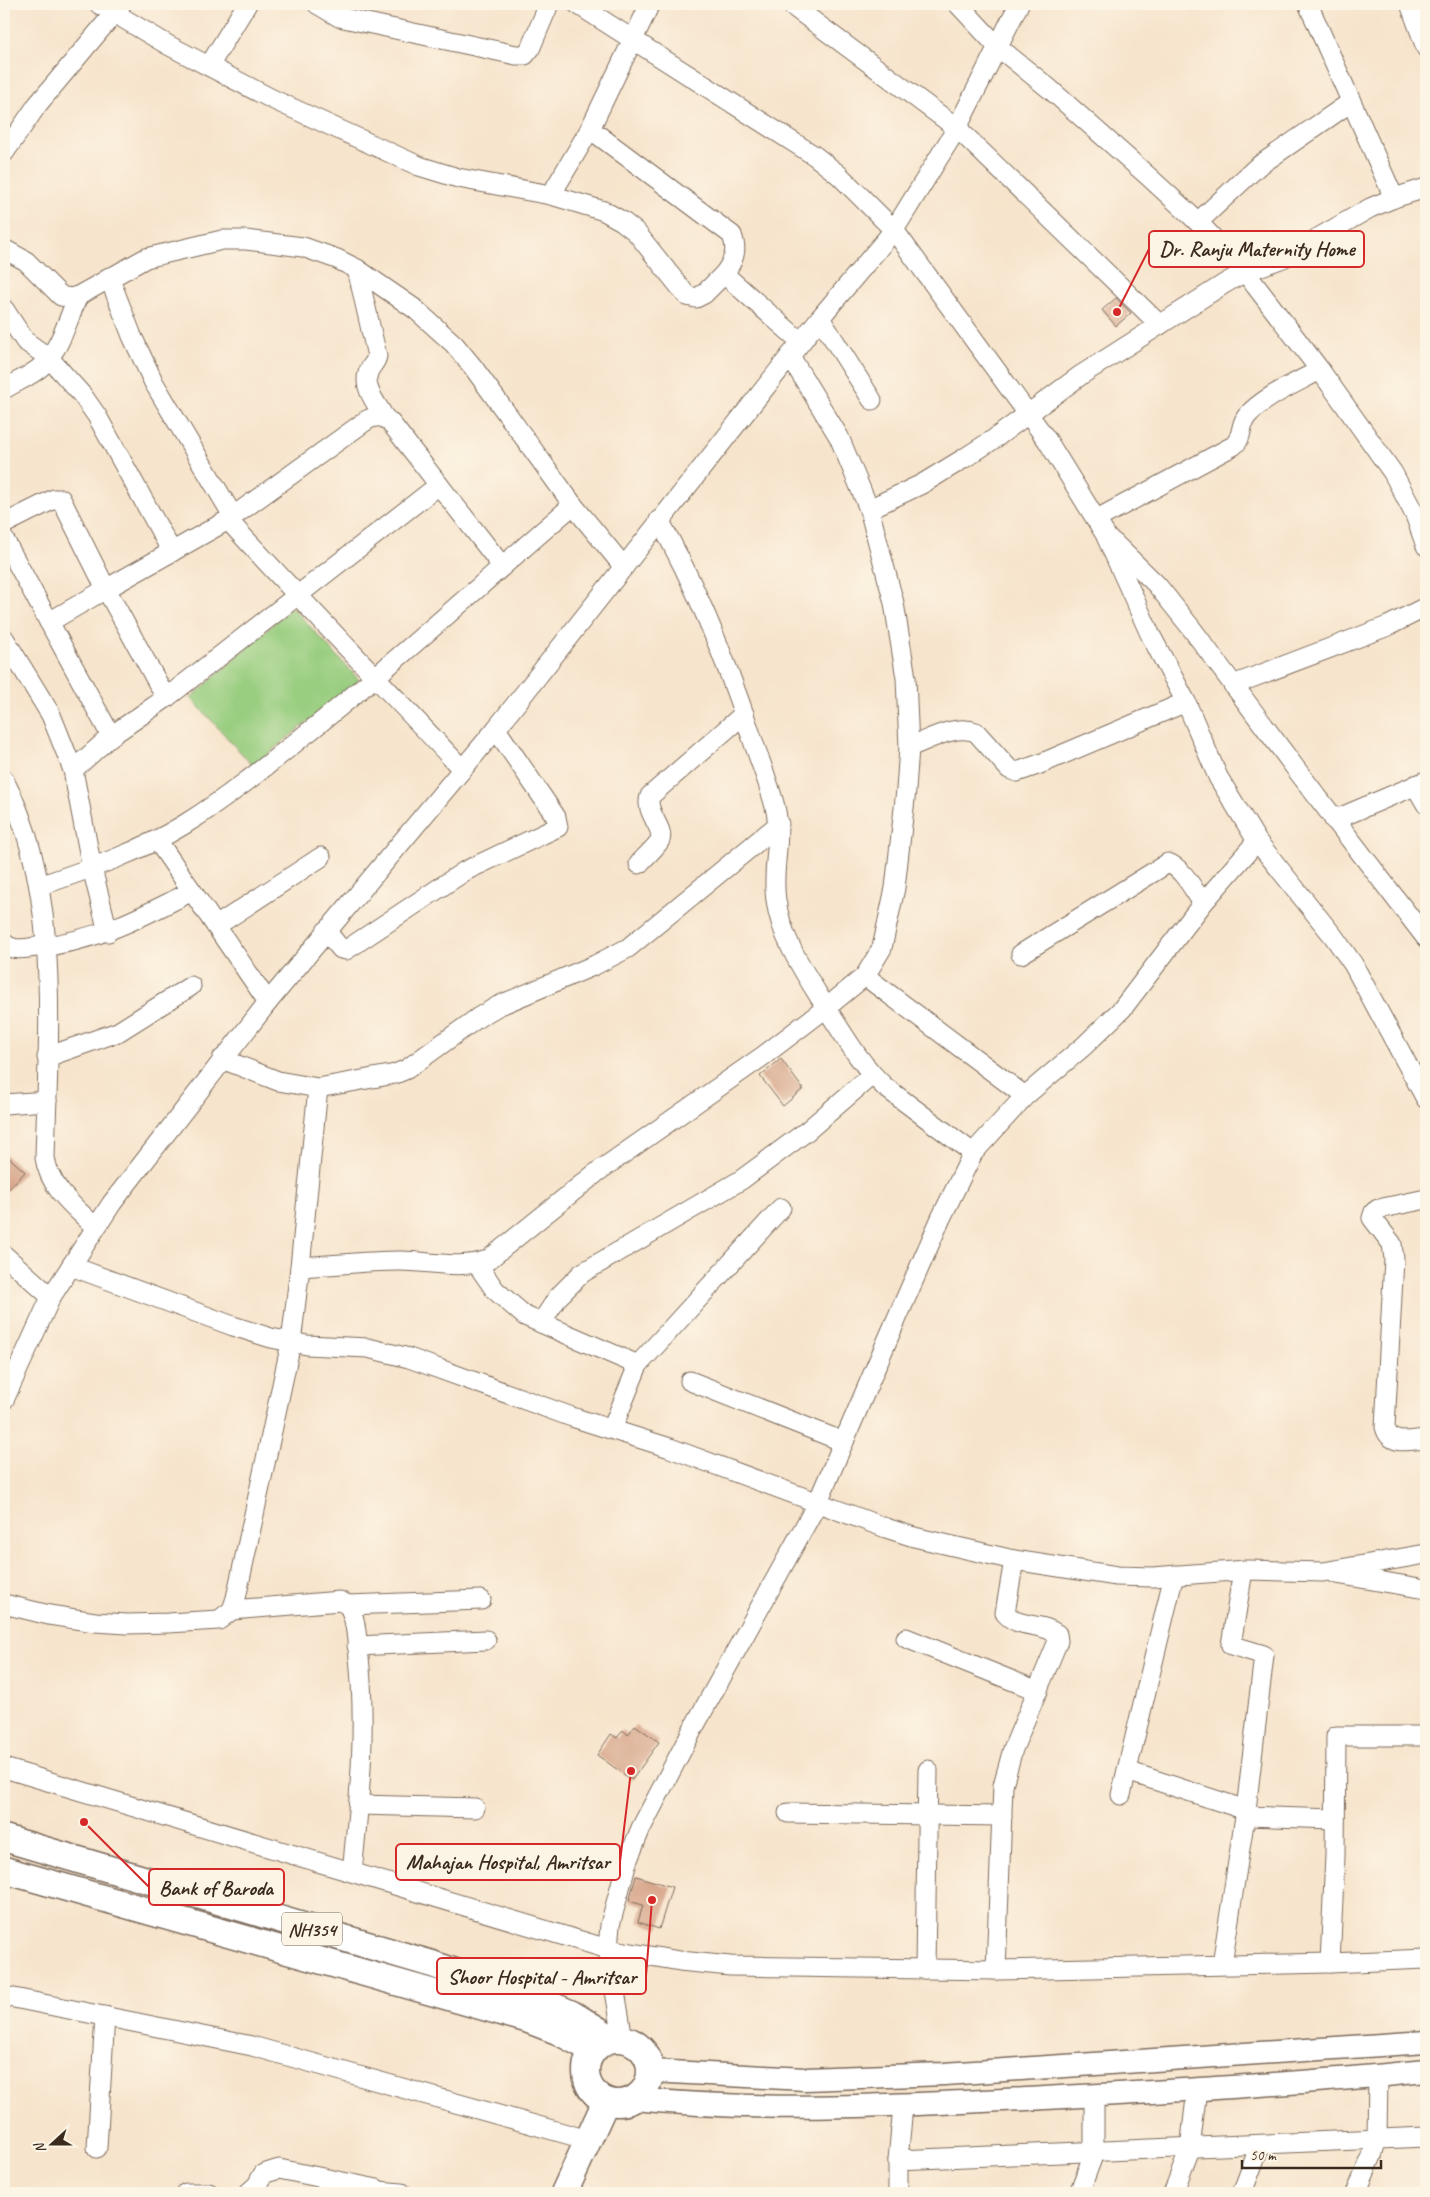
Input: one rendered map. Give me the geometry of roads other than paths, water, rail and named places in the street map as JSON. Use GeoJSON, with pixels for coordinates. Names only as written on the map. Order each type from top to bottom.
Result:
{"type":"FeatureCollection","features":[{"type":"Feature","properties":{"kind":"highway","name":"NH354"},"geometry":{"type":"LineString","coordinates":[[4,1838],[441,1967],[572,2014],[610,2043]]}},
{"type":"Feature","properties":{"kind":"highway","name":"NH354"},"geometry":{"type":"LineString","coordinates":[[4,1870],[526,2020],[557,2031],[610,2043],[637,2045],[647,2056],[651,2071]]}},
{"type":"Feature","properties":{"kind":"highway"},"geometry":{"type":"LineString","coordinates":[[610,2043],[587,2064],[587,2079],[594,2092],[606,2102],[621,2104],[635,2099],[644,2092],[649,2082],[651,2071]]}},
{"type":"Feature","properties":{"kind":"highway"},"geometry":{"type":"LineString","coordinates":[[564,2193],[606,2102]]}},
{"type":"Feature","properties":{"kind":"main road"},"geometry":{"type":"LineString","coordinates":[[651,2071],[805,2079],[944,2074],[1426,2042]]}},
{"type":"Feature","properties":{"kind":"main road"},"geometry":{"type":"LineString","coordinates":[[635,2099],[697,2105],[747,2107],[903,2106],[1197,2089],[1426,2071]]}},
{"type":"Feature","properties":{"kind":"street"},"geometry":{"type":"LineString","coordinates":[[209,66],[247,4]]}},
{"type":"Feature","properties":{"kind":"street"},"geometry":{"type":"LineString","coordinates":[[317,4],[339,18],[516,55],[524,55],[530,49],[549,4]]}},
{"type":"Feature","properties":{"kind":"street"},"geometry":{"type":"LineString","coordinates":[[577,4],[815,156],[839,175],[894,230],[1029,414],[1101,526],[1150,634],[1186,702],[1218,777],[1257,841],[1334,937],[1353,964],[1426,1100]]}},
{"type":"Feature","properties":{"kind":"street"},"geometry":{"type":"LineString","coordinates":[[551,195],[590,129],[650,4]]}},
{"type":"Feature","properties":{"kind":"street"},"geometry":{"type":"LineString","coordinates":[[790,4],[956,128],[1160,325]]}},
{"type":"Feature","properties":{"kind":"street"},"geometry":{"type":"LineString","coordinates":[[958,4],[998,47],[1051,90],[1198,222],[1245,272],[1320,370],[1393,473],[1415,515],[1426,546]]}},
{"type":"Feature","properties":{"kind":"street"},"geometry":{"type":"LineString","coordinates":[[4,1400],[51,1297],[112,1202],[268,1002],[496,728],[820,318],[894,230],[956,128],[1019,4]]}},
{"type":"Feature","properties":{"kind":"street"},"geometry":{"type":"LineString","coordinates":[[1308,4],[1394,198]]}},
{"type":"Feature","properties":{"kind":"street"},"geometry":{"type":"LineString","coordinates":[[1410,4],[1426,48]]}},
{"type":"Feature","properties":{"kind":"street"},"geometry":{"type":"LineString","coordinates":[[4,152],[112,7],[209,66],[272,99],[419,166],[458,178],[551,195],[588,205],[622,221],[636,232],[687,296],[696,298],[704,294],[734,261],[736,252],[732,235],[590,129]]}},
{"type":"Feature","properties":{"kind":"street"},"geometry":{"type":"LineString","coordinates":[[1198,222],[1257,167],[1351,102]]}},
{"type":"Feature","properties":{"kind":"street"},"geometry":{"type":"LineString","coordinates":[[869,509],[930,480],[1029,414],[1081,375],[1208,293],[1245,272],[1283,258],[1370,208],[1426,188]]}},
{"type":"Feature","properties":{"kind":"street"},"geometry":{"type":"LineString","coordinates":[[4,248],[26,262],[61,296],[70,298],[78,296],[146,258],[222,240],[264,242],[303,247],[337,259],[357,269],[415,309],[454,344],[479,374],[573,505],[624,567]]}},
{"type":"Feature","properties":{"kind":"street"},"geometry":{"type":"LineString","coordinates":[[357,269],[377,356],[376,361],[369,369],[366,383],[384,417],[502,566]]}},
{"type":"Feature","properties":{"kind":"street"},"geometry":{"type":"LineString","coordinates":[[300,1267],[401,1261],[457,1266],[477,1264],[488,1260],[499,1253],[554,1205],[596,1172],[756,1061],[826,1008],[865,976],[882,948],[895,888],[909,747],[906,678],[894,603],[869,509],[839,437],[796,349],[724,274]]}},
{"type":"Feature","properties":{"kind":"street"},"geometry":{"type":"LineString","coordinates":[[109,277],[135,343],[154,383],[231,518],[297,596],[377,677],[461,768]]}},
{"type":"Feature","properties":{"kind":"street"},"geometry":{"type":"LineString","coordinates":[[4,389],[42,366],[50,358],[78,296]]}},
{"type":"Feature","properties":{"kind":"street"},"geometry":{"type":"LineString","coordinates":[[4,309],[25,341],[50,358],[83,396],[97,416],[172,552]]}},
{"type":"Feature","properties":{"kind":"street"},"geometry":{"type":"LineString","coordinates":[[820,318],[872,400]]}},
{"type":"Feature","properties":{"kind":"street"},"geometry":{"type":"LineString","coordinates":[[1101,526],[1233,446],[1241,437],[1243,423],[1250,412],[1260,404],[1320,370]]}},
{"type":"Feature","properties":{"kind":"street"},"geometry":{"type":"LineString","coordinates":[[49,622],[231,518],[367,420],[375,416],[384,417]]}},
{"type":"Feature","properties":{"kind":"street"},"geometry":{"type":"LineString","coordinates":[[73,770],[111,736],[166,698],[439,485]]}},
{"type":"Feature","properties":{"kind":"street"},"geometry":{"type":"LineString","coordinates":[[4,524],[54,499],[61,499],[106,589],[166,698]]}},
{"type":"Feature","properties":{"kind":"street"},"geometry":{"type":"LineString","coordinates":[[39,886],[92,868],[157,840],[186,824],[273,760],[377,677],[573,505]]}},
{"type":"Feature","properties":{"kind":"street"},"geometry":{"type":"LineString","coordinates":[[659,520],[699,595],[744,714],[775,805],[779,824],[774,880],[776,901],[780,918],[800,966],[847,1043],[872,1075],[885,1087],[973,1153]]}},
{"type":"Feature","properties":{"kind":"street"},"geometry":{"type":"LineString","coordinates":[[1101,526],[1157,585],[1334,820],[1426,938]]}},
{"type":"Feature","properties":{"kind":"street"},"geometry":{"type":"LineString","coordinates":[[4,539],[111,736]]}},
{"type":"Feature","properties":{"kind":"street"},"geometry":{"type":"LineString","coordinates":[[1233,685],[1388,626],[1426,607]]}},
{"type":"Feature","properties":{"kind":"street"},"geometry":{"type":"LineString","coordinates":[[4,638],[51,715],[73,770],[92,868],[108,932]]}},
{"type":"Feature","properties":{"kind":"street"},"geometry":{"type":"LineString","coordinates":[[909,747],[957,730],[968,730],[976,732],[1008,769],[1017,772],[1186,702]]}},
{"type":"Feature","properties":{"kind":"street"},"geometry":{"type":"LineString","coordinates":[[638,864],[659,842],[660,836],[648,807],[650,796],[744,714]]}},
{"type":"Feature","properties":{"kind":"street"},"geometry":{"type":"LineString","coordinates":[[326,931],[340,949],[346,950],[465,871],[558,827],[556,816],[496,728]]}},
{"type":"Feature","properties":{"kind":"street"},"geometry":{"type":"LineString","coordinates":[[4,780],[23,824],[39,886],[46,946],[48,992],[46,1158],[48,1172],[62,1194],[95,1227]]}},
{"type":"Feature","properties":{"kind":"street"},"geometry":{"type":"LineString","coordinates":[[1334,820],[1420,783],[1426,804]]}},
{"type":"Feature","properties":{"kind":"street"},"geometry":{"type":"LineString","coordinates":[[222,1060],[278,1080],[318,1088],[395,1074],[407,1069],[479,1017],[498,1006],[611,958],[642,938],[779,824]]}},
{"type":"Feature","properties":{"kind":"street"},"geometry":{"type":"LineString","coordinates":[[157,840],[268,1002]]}},
{"type":"Feature","properties":{"kind":"street"},"geometry":{"type":"LineString","coordinates":[[610,2043],[608,1949],[610,1925],[627,1862],[641,1828],[694,1725],[817,1504],[933,1236],[973,1153],[1024,1096],[1084,1046],[1122,1009],[1203,903],[1257,841]]}},
{"type":"Feature","properties":{"kind":"street"},"geometry":{"type":"LineString","coordinates":[[216,926],[321,857]]}},
{"type":"Feature","properties":{"kind":"street"},"geometry":{"type":"LineString","coordinates":[[1022,954],[1168,863],[1178,870],[1203,903]]}},
{"type":"Feature","properties":{"kind":"street"},"geometry":{"type":"LineString","coordinates":[[4,943],[13,949],[46,946],[108,932],[128,924],[192,891]]}},
{"type":"Feature","properties":{"kind":"street"},"geometry":{"type":"LineString","coordinates":[[865,976],[1024,1096]]}},
{"type":"Feature","properties":{"kind":"street"},"geometry":{"type":"LineString","coordinates":[[47,1057],[118,1032],[190,986]]}},
{"type":"Feature","properties":{"kind":"street"},"geometry":{"type":"LineString","coordinates":[[541,1324],[558,1297],[582,1272],[741,1180],[807,1131],[872,1075]]}},
{"type":"Feature","properties":{"kind":"street"},"geometry":{"type":"LineString","coordinates":[[232,1610],[290,1343],[300,1267],[318,1088]]}},
{"type":"Feature","properties":{"kind":"street"},"geometry":{"type":"LineString","coordinates":[[4,1104],[47,1101]]}},
{"type":"Feature","properties":{"kind":"street"},"geometry":{"type":"LineString","coordinates":[[1426,1199],[1378,1209],[1374,1212],[1372,1218],[1392,1244],[1394,1259],[1385,1428],[1387,1436],[1392,1440],[1426,1439]]}},
{"type":"Feature","properties":{"kind":"street"},"geometry":{"type":"LineString","coordinates":[[612,1429],[638,1365],[781,1208]]}},
{"type":"Feature","properties":{"kind":"street"},"geometry":{"type":"LineString","coordinates":[[4,1255],[51,1297]]}},
{"type":"Feature","properties":{"kind":"street"},"geometry":{"type":"LineString","coordinates":[[477,1264],[495,1290],[525,1316],[638,1365]]}},
{"type":"Feature","properties":{"kind":"street"},"geometry":{"type":"LineString","coordinates":[[71,1266],[233,1326],[290,1343],[351,1346],[386,1351],[572,1417],[670,1448],[817,1504],[914,1537],[1014,1560],[1117,1576],[1174,1576],[1243,1570],[1323,1572],[1426,1589]]}},
{"type":"Feature","properties":{"kind":"street"},"geometry":{"type":"LineString","coordinates":[[690,1381],[844,1442]]}},
{"type":"Feature","properties":{"kind":"street"},"geometry":{"type":"LineString","coordinates":[[1323,1572],[1426,1554]]}},
{"type":"Feature","properties":{"kind":"street"},"geometry":{"type":"LineString","coordinates":[[996,1970],[1003,1785],[1007,1766],[1056,1649],[1057,1634],[1050,1629],[1010,1619],[1005,1613],[1014,1560]]}},
{"type":"Feature","properties":{"kind":"street"},"geometry":{"type":"LineString","coordinates":[[1222,1964],[1245,1813],[1264,1655],[1231,1645],[1243,1570]]}},
{"type":"Feature","properties":{"kind":"street"},"geometry":{"type":"LineString","coordinates":[[1121,1795],[1174,1576]]}},
{"type":"Feature","properties":{"kind":"street"},"geometry":{"type":"LineString","coordinates":[[4,1604],[49,1616],[127,1624],[219,1620],[232,1610],[340,1601],[348,1604],[481,1600]]}},
{"type":"Feature","properties":{"kind":"street"},"geometry":{"type":"LineString","coordinates":[[348,1604],[352,1614],[357,1646],[362,1731],[359,1805],[352,1872]]}},
{"type":"Feature","properties":{"kind":"street"},"geometry":{"type":"LineString","coordinates":[[906,1638],[1038,1691]]}},
{"type":"Feature","properties":{"kind":"street"},"geometry":{"type":"LineString","coordinates":[[357,1646],[486,1640]]}},
{"type":"Feature","properties":{"kind":"street"},"geometry":{"type":"LineString","coordinates":[[1330,1963],[1336,1736],[1426,1736]]}},
{"type":"Feature","properties":{"kind":"street"},"geometry":{"type":"LineString","coordinates":[[4,1768],[608,1949],[680,1961],[730,1966],[996,1970],[1330,1963],[1426,1959]]}},
{"type":"Feature","properties":{"kind":"street"},"geometry":{"type":"LineString","coordinates":[[925,1969],[928,1770]]}},
{"type":"Feature","properties":{"kind":"street"},"geometry":{"type":"LineString","coordinates":[[1127,1770],[1245,1813],[1335,1819]]}},
{"type":"Feature","properties":{"kind":"street"},"geometry":{"type":"LineString","coordinates":[[359,1805],[475,1808]]}},
{"type":"Feature","properties":{"kind":"street"},"geometry":{"type":"LineString","coordinates":[[788,1813],[1002,1816]]}},
{"type":"Feature","properties":{"kind":"street"},"geometry":{"type":"LineString","coordinates":[[4,1996],[252,2046],[588,2140]]}},
{"type":"Feature","properties":{"kind":"street"},"geometry":{"type":"LineString","coordinates":[[97,2148],[105,2016]]}},
{"type":"Feature","properties":{"kind":"street"},"geometry":{"type":"LineString","coordinates":[[1356,2193],[1372,2156],[1377,2138],[1378,2076]]}},
{"type":"Feature","properties":{"kind":"street"},"geometry":{"type":"LineString","coordinates":[[1173,2193],[1190,2149],[1197,2089]]}},
{"type":"Feature","properties":{"kind":"street"},"geometry":{"type":"LineString","coordinates":[[1079,2193],[1094,2153],[1094,2095]]}},
{"type":"Feature","properties":{"kind":"street"},"geometry":{"type":"LineString","coordinates":[[898,2193],[898,2160],[903,2106]]}},
{"type":"Feature","properties":{"kind":"street"},"geometry":{"type":"LineString","coordinates":[[898,2160],[1190,2149],[1426,2137]]}},
{"type":"Feature","properties":{"kind":"street"},"geometry":{"type":"LineString","coordinates":[[1242,2193],[1260,2145]]}},
{"type":"Feature","properties":{"kind":"street"},"geometry":{"type":"LineString","coordinates":[[251,2192],[263,2174],[279,2169],[368,2191],[402,2193]]}},
{"type":"Feature","properties":{"kind":"street"},"geometry":{"type":"LineString","coordinates":[[186,2193],[208,2193]]}},
{"type":"Feature","properties":{"kind":"place","name":"Dr. Ranju Maternity Home"},"geometry":{"type":"Point","coordinates":[1117,312]}},
{"type":"Feature","properties":{"kind":"place","name":"Mahajan Hospital, Amritsar"},"geometry":{"type":"Point","coordinates":[631,1771]}},
{"type":"Feature","properties":{"kind":"place","name":"Bank of Baroda"},"geometry":{"type":"Point","coordinates":[84,1822]}},
{"type":"Feature","properties":{"kind":"place","name":"Shoor Hospital - Amritsar"},"geometry":{"type":"Point","coordinates":[652,1900]}}]}
